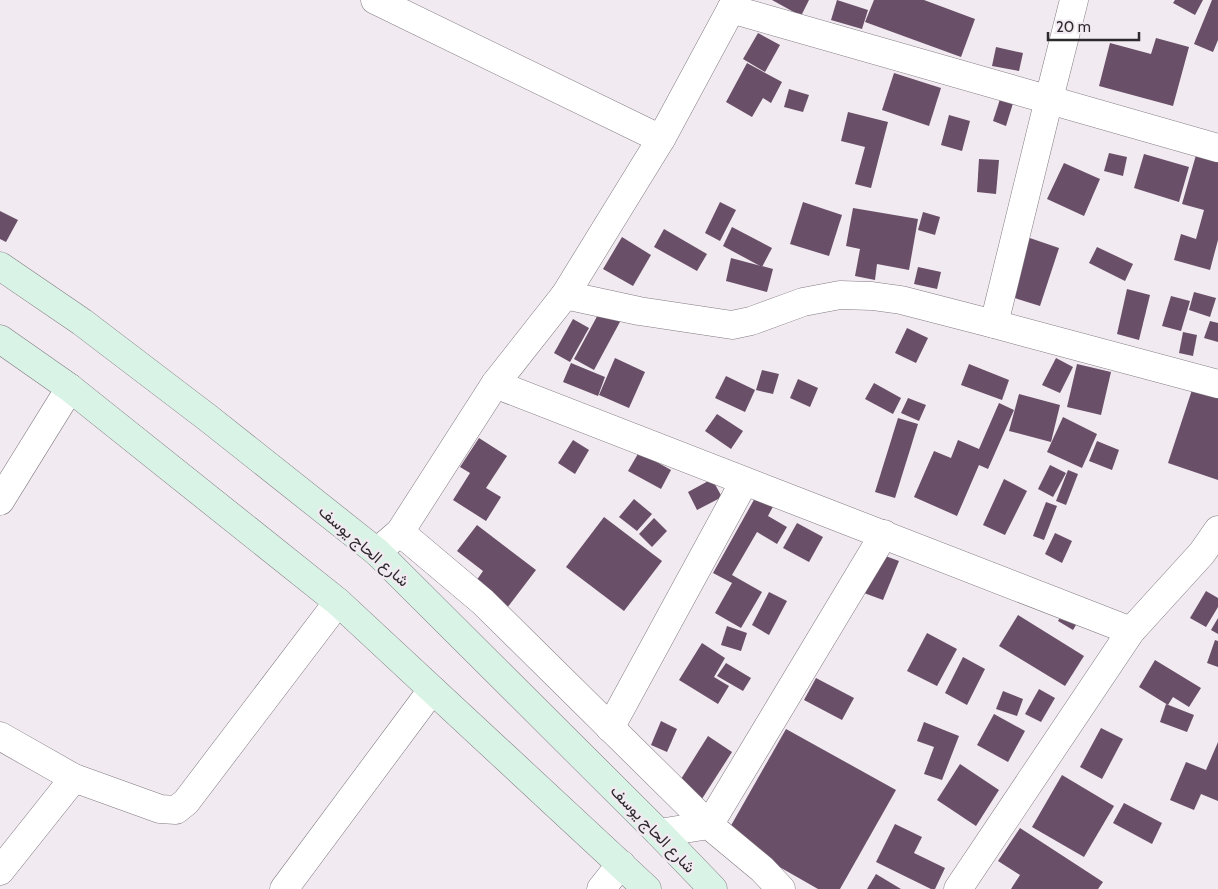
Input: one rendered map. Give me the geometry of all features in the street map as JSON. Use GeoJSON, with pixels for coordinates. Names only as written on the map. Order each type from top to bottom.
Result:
{"type":"FeatureCollection","features":[{"type":"Feature","properties":{"kind":"main road","name":"شارع الحاج يوسف"},"geometry":{"type":"LineString","coordinates":[[0,266],[98,334],[208,418],[377,552],[713,889]]}},
{"type":"Feature","properties":{"kind":"main road"},"geometry":{"type":"LineString","coordinates":[[0,339],[70,388],[338,602],[647,889]]}},
{"type":"Feature","properties":{"kind":"street"},"geometry":{"type":"LineString","coordinates":[[375,0],[660,139]]}},
{"type":"Feature","properties":{"kind":"street"},"geometry":{"type":"LineString","coordinates":[[994,324],[1074,0]]}},
{"type":"Feature","properties":{"kind":"street"},"geometry":{"type":"LineString","coordinates":[[377,552],[400,532],[495,384],[565,295],[660,139],[734,4],[1218,148]]}},
{"type":"Feature","properties":{"kind":"street"},"geometry":{"type":"LineString","coordinates":[[565,295],[639,311],[732,325],[750,321],[803,302],[840,295],[872,296],[901,300],[1218,384]]}},
{"type":"Feature","properties":{"kind":"street"},"geometry":{"type":"LineString","coordinates":[[495,384],[744,482],[1131,630]]}},
{"type":"Feature","properties":{"kind":"street"},"geometry":{"type":"LineString","coordinates":[[0,502],[70,388]]}},
{"type":"Feature","properties":{"kind":"street"},"geometry":{"type":"LineString","coordinates":[[610,728],[744,482]]}},
{"type":"Feature","properties":{"kind":"street"},"geometry":{"type":"LineString","coordinates":[[958,889],[1131,630],[1202,553],[1218,530]]}},
{"type":"Feature","properties":{"kind":"street"},"geometry":{"type":"LineString","coordinates":[[400,532],[483,602],[709,825],[762,869],[781,889]]}},
{"type":"Feature","properties":{"kind":"street"},"geometry":{"type":"LineString","coordinates":[[659,833],[709,825],[884,534]]}},
{"type":"Feature","properties":{"kind":"street"},"geometry":{"type":"LineString","coordinates":[[0,736],[74,778],[160,809],[176,810],[186,802],[338,602]]}},
{"type":"Feature","properties":{"kind":"street"},"geometry":{"type":"LineString","coordinates":[[284,889],[432,690]]}},
{"type":"Feature","properties":{"kind":"street"},"geometry":{"type":"LineString","coordinates":[[0,871],[74,778]]}},
{"type":"Feature","properties":{"kind":"street"},"geometry":{"type":"LineString","coordinates":[[601,889],[622,864]]}},
{"type":"Feature","properties":{"kind":"building"},"geometry":{"type":"Polygon","coordinates":[[[772,0],[809,0],[801,16],[772,0]]]}},
{"type":"Feature","properties":{"kind":"building"},"geometry":{"type":"Polygon","coordinates":[[[837,0],[868,10],[862,29],[831,20],[837,0]]]}},
{"type":"Feature","properties":{"kind":"building"},"geometry":{"type":"Polygon","coordinates":[[[874,0],[924,0],[975,19],[961,57],[865,22],[874,0]]]}},
{"type":"Feature","properties":{"kind":"building"},"geometry":{"type":"Polygon","coordinates":[[[1175,0],[1203,0],[1195,15],[1173,3],[1175,0]]]}},
{"type":"Feature","properties":{"kind":"building"},"geometry":{"type":"Polygon","coordinates":[[[1212,0],[1218,0],[1218,40],[1213,52],[1194,44],[1212,0]]]}},
{"type":"Feature","properties":{"kind":"building"},"geometry":{"type":"Polygon","coordinates":[[[758,33],[780,45],[765,72],[743,59],[758,33]]]}},
{"type":"Feature","properties":{"kind":"building"},"geometry":{"type":"Polygon","coordinates":[[[1156,38],[1189,47],[1173,106],[1099,86],[1110,43],[1151,54],[1156,38]]]}},
{"type":"Feature","properties":{"kind":"building"},"geometry":{"type":"Polygon","coordinates":[[[996,47],[1023,53],[1019,71],[992,66],[996,47]]]}},
{"type":"Feature","properties":{"kind":"building"},"geometry":{"type":"Polygon","coordinates":[[[747,63],[782,82],[771,103],[763,98],[752,117],[726,102],[747,63]]]}},
{"type":"Feature","properties":{"kind":"building"},"geometry":{"type":"Polygon","coordinates":[[[894,73],[941,88],[929,126],[882,110],[894,73]]]}},
{"type":"Feature","properties":{"kind":"building"},"geometry":{"type":"Polygon","coordinates":[[[789,89],[809,95],[803,112],[784,107],[789,89]]]}},
{"type":"Feature","properties":{"kind":"building"},"geometry":{"type":"Polygon","coordinates":[[[1001,96],[1014,100],[1006,126],[993,121],[1001,96]]]}},
{"type":"Feature","properties":{"kind":"building"},"geometry":{"type":"Polygon","coordinates":[[[848,112],[888,122],[871,188],[855,184],[865,147],[841,141],[848,112]]]}},
{"type":"Feature","properties":{"kind":"building"},"geometry":{"type":"Polygon","coordinates":[[[949,115],[970,121],[962,151],[941,145],[949,115]]]}},
{"type":"Feature","properties":{"kind":"building"},"geometry":{"type":"Polygon","coordinates":[[[1109,153],[1127,157],[1123,176],[1104,171],[1109,153]]]}},
{"type":"Feature","properties":{"kind":"building"},"geometry":{"type":"Polygon","coordinates":[[[1144,154],[1189,167],[1179,202],[1134,188],[1144,154]]]}},
{"type":"Feature","properties":{"kind":"building"},"geometry":{"type":"Polygon","coordinates":[[[1196,155],[1218,162],[1218,240],[1210,270],[1174,260],[1181,234],[1196,239],[1204,210],[1182,204],[1196,155]]]}},
{"type":"Feature","properties":{"kind":"building"},"geometry":{"type":"Polygon","coordinates":[[[979,159],[999,160],[996,194],[977,192],[979,159]]]}},
{"type":"Feature","properties":{"kind":"building"},"geometry":{"type":"Polygon","coordinates":[[[1064,163],[1100,179],[1084,216],[1047,199],[1064,163]]]}},
{"type":"Feature","properties":{"kind":"building"},"geometry":{"type":"Polygon","coordinates":[[[720,202],[736,210],[720,241],[705,233],[720,202]]]}},
{"type":"Feature","properties":{"kind":"building"},"geometry":{"type":"Polygon","coordinates":[[[803,202],[842,215],[829,256],[790,244],[803,202]]]}},
{"type":"Feature","properties":{"kind":"building"},"geometry":{"type":"Polygon","coordinates":[[[853,208],[918,219],[909,270],[877,264],[875,280],[855,276],[860,249],[846,246],[853,208]]]}},
{"type":"Feature","properties":{"kind":"building"},"geometry":{"type":"Polygon","coordinates":[[[0,211],[18,220],[6,242],[0,239],[0,211]]]}},
{"type":"Feature","properties":{"kind":"building"},"geometry":{"type":"Polygon","coordinates":[[[923,212],[940,217],[935,235],[918,230],[923,212]]]}},
{"type":"Feature","properties":{"kind":"building"},"geometry":{"type":"Polygon","coordinates":[[[732,227],[772,248],[762,267],[723,246],[732,227]]]}},
{"type":"Feature","properties":{"kind":"building"},"geometry":{"type":"Polygon","coordinates":[[[664,229],[707,254],[697,271],[654,247],[664,229]]]}},
{"type":"Feature","properties":{"kind":"building"},"geometry":{"type":"Polygon","coordinates":[[[1024,236],[1059,248],[1040,306],[1005,295],[1024,236]]]}},
{"type":"Feature","properties":{"kind":"building"},"geometry":{"type":"Polygon","coordinates":[[[622,237],[651,255],[633,286],[603,269],[622,237]]]}},
{"type":"Feature","properties":{"kind":"building"},"geometry":{"type":"Polygon","coordinates":[[[1097,247],[1133,264],[1125,281],[1089,263],[1097,247]]]}},
{"type":"Feature","properties":{"kind":"building"},"geometry":{"type":"Polygon","coordinates":[[[731,258],[773,269],[767,292],[726,281],[731,258]]]}},
{"type":"Feature","properties":{"kind":"building"},"geometry":{"type":"Polygon","coordinates":[[[918,267],[941,272],[937,289],[914,284],[918,267]]]}},
{"type":"Feature","properties":{"kind":"building"},"geometry":{"type":"Polygon","coordinates":[[[1127,289],[1150,295],[1139,340],[1117,334],[1127,289]]]}},
{"type":"Feature","properties":{"kind":"building"},"geometry":{"type":"Polygon","coordinates":[[[1194,292],[1216,298],[1210,317],[1189,310],[1194,292]]]}},
{"type":"Feature","properties":{"kind":"building"},"geometry":{"type":"Polygon","coordinates":[[[1171,296],[1190,301],[1181,331],[1162,326],[1171,296]]]}},
{"type":"Feature","properties":{"kind":"building"},"geometry":{"type":"Polygon","coordinates":[[[601,309],[621,320],[594,370],[574,359],[601,309]]]}},
{"type":"Feature","properties":{"kind":"building"},"geometry":{"type":"Polygon","coordinates":[[[573,319],[589,328],[570,362],[554,353],[573,319]]]}},
{"type":"Feature","properties":{"kind":"building"},"geometry":{"type":"Polygon","coordinates":[[[1210,321],[1218,323],[1218,342],[1204,338],[1210,321]]]}},
{"type":"Feature","properties":{"kind":"building"},"geometry":{"type":"Polygon","coordinates":[[[907,328],[928,338],[916,363],[895,353],[907,328]]]}},
{"type":"Feature","properties":{"kind":"building"},"geometry":{"type":"Polygon","coordinates":[[[1183,332],[1197,335],[1193,356],[1179,353],[1183,332]]]}},
{"type":"Feature","properties":{"kind":"building"},"geometry":{"type":"Polygon","coordinates":[[[615,358],[645,372],[629,408],[599,395],[615,358]]]}},
{"type":"Feature","properties":{"kind":"building"},"geometry":{"type":"Polygon","coordinates":[[[1056,358],[1073,367],[1060,393],[1042,385],[1056,358]]]}},
{"type":"Feature","properties":{"kind":"building"},"geometry":{"type":"Polygon","coordinates":[[[571,363],[605,377],[598,396],[563,382],[571,363]]]}},
{"type":"Feature","properties":{"kind":"building"},"geometry":{"type":"Polygon","coordinates":[[[969,364],[1009,380],[1002,400],[961,385],[969,364]]]}},
{"type":"Feature","properties":{"kind":"building"},"geometry":{"type":"Polygon","coordinates":[[[1077,364],[1111,372],[1101,415],[1067,407],[1077,364]]]}},
{"type":"Feature","properties":{"kind":"building"},"geometry":{"type":"Polygon","coordinates":[[[762,370],[779,374],[773,394],[756,390],[762,370]]]}},
{"type":"Feature","properties":{"kind":"building"},"geometry":{"type":"Polygon","coordinates":[[[726,376],[755,390],[745,412],[715,398],[726,376]]]}},
{"type":"Feature","properties":{"kind":"building"},"geometry":{"type":"Polygon","coordinates":[[[798,379],[818,388],[810,407],[790,398],[798,379]]]}},
{"type":"Feature","properties":{"kind":"building"},"geometry":{"type":"Polygon","coordinates":[[[874,383],[901,398],[893,414],[865,399],[874,383]]]}},
{"type":"Feature","properties":{"kind":"building"},"geometry":{"type":"Polygon","coordinates":[[[1192,390],[1218,398],[1218,480],[1168,463],[1192,390]]]}},
{"type":"Feature","properties":{"kind":"building"},"geometry":{"type":"Polygon","coordinates":[[[1019,394],[1060,405],[1051,442],[1009,431],[1019,394]]]}},
{"type":"Feature","properties":{"kind":"building"},"geometry":{"type":"Polygon","coordinates":[[[908,398],[926,405],[919,421],[901,413],[908,398]]]}},
{"type":"Feature","properties":{"kind":"building"},"geometry":{"type":"Polygon","coordinates":[[[999,403],[1014,410],[988,469],[979,465],[957,516],[914,497],[934,451],[951,458],[958,440],[979,449],[999,403]]]}},
{"type":"Feature","properties":{"kind":"building"},"geometry":{"type":"Polygon","coordinates":[[[717,414],[743,431],[731,449],[705,431],[717,414]]]}},
{"type":"Feature","properties":{"kind":"building"},"geometry":{"type":"Polygon","coordinates":[[[1063,417],[1097,434],[1082,468],[1047,452],[1063,417]]]}},
{"type":"Feature","properties":{"kind":"building"},"geometry":{"type":"Polygon","coordinates":[[[898,418],[918,424],[895,498],[875,492],[898,418]]]}},
{"type":"Feature","properties":{"kind":"building"},"geometry":{"type":"Polygon","coordinates":[[[479,438],[507,456],[486,488],[501,497],[486,521],[453,500],[470,473],[460,467],[479,438]]]}},
{"type":"Feature","properties":{"kind":"building"},"geometry":{"type":"Polygon","coordinates":[[[573,440],[589,450],[575,474],[558,463],[573,440]]]}},
{"type":"Feature","properties":{"kind":"building"},"geometry":{"type":"Polygon","coordinates":[[[1097,441],[1119,450],[1112,470],[1089,461],[1097,441]]]}},
{"type":"Feature","properties":{"kind":"building"},"geometry":{"type":"Polygon","coordinates":[[[639,452],[671,470],[661,489],[628,471],[639,452]]]}},
{"type":"Feature","properties":{"kind":"building"},"geometry":{"type":"Polygon","coordinates":[[[1050,465],[1066,473],[1053,497],[1038,489],[1050,465]]]}},
{"type":"Feature","properties":{"kind":"building"},"geometry":{"type":"Polygon","coordinates":[[[1068,470],[1078,474],[1066,505],[1056,501],[1068,470]]]}},
{"type":"Feature","properties":{"kind":"building"},"geometry":{"type":"Polygon","coordinates":[[[712,479],[722,497],[697,510],[688,492],[712,479]]]}},
{"type":"Feature","properties":{"kind":"building"},"geometry":{"type":"Polygon","coordinates":[[[1004,479],[1027,491],[1005,535],[983,525],[1004,479]]]}},
{"type":"Feature","properties":{"kind":"building"},"geometry":{"type":"Polygon","coordinates":[[[760,489],[777,499],[768,516],[787,527],[777,544],[757,532],[732,575],[762,592],[741,628],[715,613],[732,583],[713,573],[760,489]]]}},
{"type":"Feature","properties":{"kind":"building"},"geometry":{"type":"Polygon","coordinates":[[[634,499],[652,514],[637,531],[619,517],[634,499]]]}},
{"type":"Feature","properties":{"kind":"building"},"geometry":{"type":"Polygon","coordinates":[[[1046,502],[1057,506],[1044,540],[1033,536],[1046,502]]]}},
{"type":"Feature","properties":{"kind":"building"},"geometry":{"type":"Polygon","coordinates":[[[604,517],[662,561],[624,611],[566,567],[604,517]]]}},
{"type":"Feature","properties":{"kind":"building"},"geometry":{"type":"Polygon","coordinates":[[[654,518],[667,531],[652,547],[639,534],[654,518]]]}},
{"type":"Feature","properties":{"kind":"building"},"geometry":{"type":"Polygon","coordinates":[[[797,523],[823,537],[809,562],[783,548],[797,523]]]}},
{"type":"Feature","properties":{"kind":"building"},"geometry":{"type":"Polygon","coordinates":[[[477,525],[536,570],[507,608],[474,584],[483,571],[457,551],[477,525]]]}},
{"type":"Feature","properties":{"kind":"building"},"geometry":{"type":"Polygon","coordinates":[[[1055,533],[1072,541],[1062,563],[1045,554],[1055,533]]]}},
{"type":"Feature","properties":{"kind":"building"},"geometry":{"type":"Polygon","coordinates":[[[880,554],[899,561],[883,600],[864,593],[880,554]]]}},
{"type":"Feature","properties":{"kind":"building"},"geometry":{"type":"Polygon","coordinates":[[[1206,591],[1218,598],[1218,607],[1206,627],[1190,618],[1206,591]]]}},
{"type":"Feature","properties":{"kind":"building"},"geometry":{"type":"Polygon","coordinates":[[[769,592],[787,601],[769,635],[752,625],[769,592]]]}},
{"type":"Feature","properties":{"kind":"building"},"geometry":{"type":"Polygon","coordinates":[[[1068,604],[1083,613],[1073,630],[1058,621],[1068,604]]]}},
{"type":"Feature","properties":{"kind":"building"},"geometry":{"type":"Polygon","coordinates":[[[1018,615],[1084,656],[1065,686],[999,646],[1018,615]]]}},
{"type":"Feature","properties":{"kind":"building"},"geometry":{"type":"Polygon","coordinates":[[[1218,618],[1218,634],[1211,630],[1218,618]]]}},
{"type":"Feature","properties":{"kind":"building"},"geometry":{"type":"Polygon","coordinates":[[[727,626],[747,633],[741,651],[721,645],[727,626]]]}},
{"type":"Feature","properties":{"kind":"building"},"geometry":{"type":"Polygon","coordinates":[[[927,633],[957,649],[937,686],[907,671],[927,633]]]}},
{"type":"Feature","properties":{"kind":"building"},"geometry":{"type":"Polygon","coordinates":[[[1215,640],[1218,641],[1218,667],[1207,663],[1215,640]]]}},
{"type":"Feature","properties":{"kind":"building"},"geometry":{"type":"Polygon","coordinates":[[[702,643],[725,658],[714,677],[729,686],[718,704],[679,680],[702,643]]]}},
{"type":"Feature","properties":{"kind":"building"},"geometry":{"type":"Polygon","coordinates":[[[963,657],[985,669],[967,705],[945,693],[963,657]]]}},
{"type":"Feature","properties":{"kind":"building"},"geometry":{"type":"Polygon","coordinates":[[[1155,660],[1201,688],[1189,707],[1173,697],[1168,705],[1139,687],[1155,660]]]}},
{"type":"Feature","properties":{"kind":"building"},"geometry":{"type":"Polygon","coordinates":[[[726,663],[751,678],[743,691],[717,676],[726,663]]]}},
{"type":"Feature","properties":{"kind":"building"},"geometry":{"type":"Polygon","coordinates":[[[816,678],[854,698],[842,720],[804,700],[816,678]]]}},
{"type":"Feature","properties":{"kind":"building"},"geometry":{"type":"Polygon","coordinates":[[[1039,689],[1055,698],[1041,722],[1025,714],[1039,689]]]}},
{"type":"Feature","properties":{"kind":"building"},"geometry":{"type":"Polygon","coordinates":[[[1003,691],[1023,699],[1017,716],[996,709],[1003,691]]]}},
{"type":"Feature","properties":{"kind":"building"},"geometry":{"type":"Polygon","coordinates":[[[1166,704],[1194,715],[1187,732],[1160,722],[1166,704]]]}},
{"type":"Feature","properties":{"kind":"building"},"geometry":{"type":"Polygon","coordinates":[[[994,714],[1025,731],[1008,762],[977,745],[994,714]]]}},
{"type":"Feature","properties":{"kind":"building"},"geometry":{"type":"Polygon","coordinates":[[[661,721],[677,729],[667,752],[651,745],[661,721]]]}},
{"type":"Feature","properties":{"kind":"building"},"geometry":{"type":"Polygon","coordinates":[[[924,722],[959,736],[942,780],[924,774],[934,747],[917,741],[924,722]]]}},
{"type":"Feature","properties":{"kind":"building"},"geometry":{"type":"Polygon","coordinates":[[[1101,728],[1123,739],[1102,779],[1080,767],[1101,728]]]}},
{"type":"Feature","properties":{"kind":"building"},"geometry":{"type":"Polygon","coordinates":[[[786,729],[896,790],[840,889],[818,889],[725,836],[786,729]]]}},
{"type":"Feature","properties":{"kind":"building"},"geometry":{"type":"Polygon","coordinates":[[[708,736],[732,752],[700,802],[676,787],[708,736]]]}},
{"type":"Feature","properties":{"kind":"building"},"geometry":{"type":"Polygon","coordinates":[[[1218,742],[1218,801],[1201,794],[1194,810],[1170,800],[1186,762],[1206,770],[1218,742]]]}},
{"type":"Feature","properties":{"kind":"building"},"geometry":{"type":"Polygon","coordinates":[[[960,764],[999,790],[976,826],[937,800],[960,764]]]}},
{"type":"Feature","properties":{"kind":"building"},"geometry":{"type":"Polygon","coordinates":[[[1062,775],[1114,806],[1084,857],[1032,827],[1062,775]]]}},
{"type":"Feature","properties":{"kind":"building"},"geometry":{"type":"Polygon","coordinates":[[[1124,803],[1162,823],[1152,844],[1113,823],[1124,803]]]}},
{"type":"Feature","properties":{"kind":"building"},"geometry":{"type":"Polygon","coordinates":[[[895,824],[922,837],[914,853],[945,868],[935,889],[931,889],[876,862],[895,824]]]}},
{"type":"Feature","properties":{"kind":"building"},"geometry":{"type":"Polygon","coordinates":[[[1020,828],[1103,882],[1098,889],[1011,889],[1020,875],[998,861],[1020,828]]]}},
{"type":"Feature","properties":{"kind":"building"},"geometry":{"type":"Polygon","coordinates":[[[876,874],[901,889],[867,889],[876,874]]]}}]}
